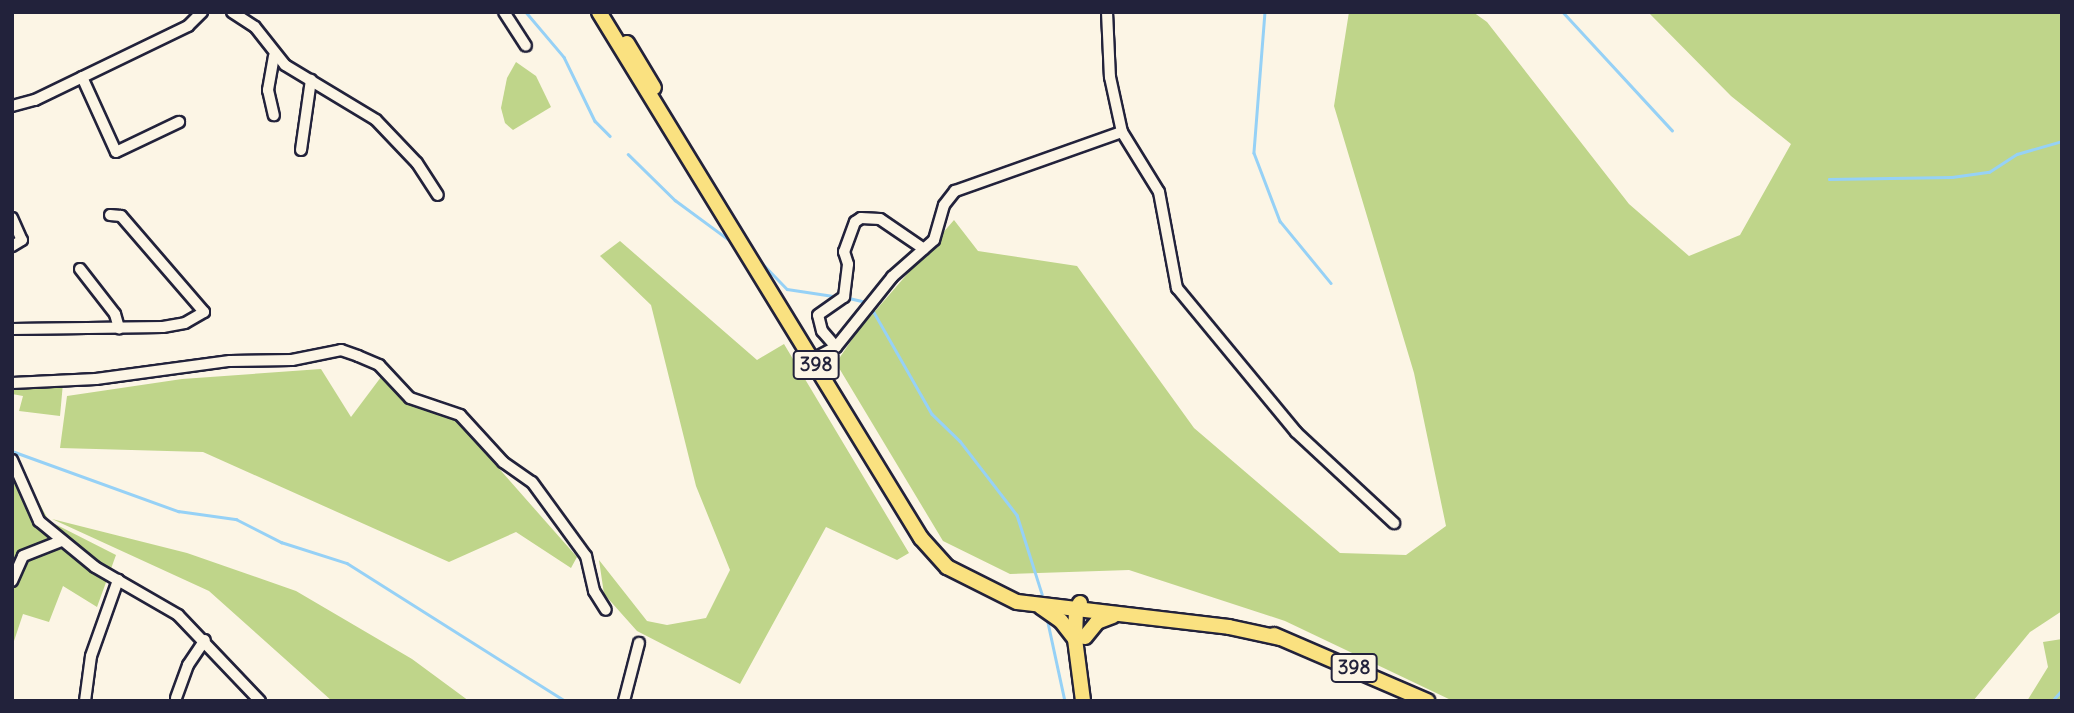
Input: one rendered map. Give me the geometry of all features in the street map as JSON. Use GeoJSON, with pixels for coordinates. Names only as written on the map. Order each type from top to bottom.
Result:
{"type":"FeatureCollection","features":[{"type":"Feature","properties":{"kind":"main road","name":"398"},"geometry":{"type":"LineString","coordinates":[[599,12],[635,75],[667,118]]}},
{"type":"Feature","properties":{"kind":"main road","name":"398"},"geometry":{"type":"LineString","coordinates":[[610,12],[667,118],[932,553],[986,590],[1035,605],[1239,621],[1427,701]]}},
{"type":"Feature","properties":{"kind":"main road","name":"398"},"geometry":{"type":"LineString","coordinates":[[986,590],[1115,615],[1229,627],[1280,638]]}},
{"type":"Feature","properties":{"kind":"main road"},"geometry":{"type":"LineString","coordinates":[[1035,605],[1055,615],[1080,638]]}},
{"type":"Feature","properties":{"kind":"main road"},"geometry":{"type":"LineString","coordinates":[[1080,608],[1083,701]]}},
{"type":"Feature","properties":{"kind":"main road"},"geometry":{"type":"LineString","coordinates":[[1080,638],[1097,622],[1115,615]]}},
{"type":"Feature","properties":{"kind":"street"},"geometry":{"type":"LineString","coordinates":[[12,106],[27,103],[188,26],[202,12]]}},
{"type":"Feature","properties":{"kind":"street"},"geometry":{"type":"LineString","coordinates":[[232,12],[255,27],[274,56],[376,120],[417,163],[438,195]]}},
{"type":"Feature","properties":{"kind":"street"},"geometry":{"type":"LineString","coordinates":[[504,12],[526,47]]}},
{"type":"Feature","properties":{"kind":"street"},"geometry":{"type":"LineString","coordinates":[[1107,12],[1110,77],[1122,132],[1159,192],[1177,288],[1296,432],[1394,523]]}},
{"type":"Feature","properties":{"kind":"street"},"geometry":{"type":"LineString","coordinates":[[274,56],[268,90],[274,115]]}},
{"type":"Feature","properties":{"kind":"street"},"geometry":{"type":"LineString","coordinates":[[82,77],[116,152],[179,122]]}},
{"type":"Feature","properties":{"kind":"street"},"geometry":{"type":"LineString","coordinates":[[301,150],[311,80]]}},
{"type":"Feature","properties":{"kind":"street"},"geometry":{"type":"LineString","coordinates":[[813,359],[836,346],[891,277],[934,240],[944,205],[955,191],[1122,132]]}},
{"type":"Feature","properties":{"kind":"street"},"geometry":{"type":"LineString","coordinates":[[12,329],[119,328],[185,323],[204,312],[121,216],[110,215]]}},
{"type":"Feature","properties":{"kind":"street"},"geometry":{"type":"LineString","coordinates":[[12,218],[22,240],[12,246]]}},
{"type":"Feature","properties":{"kind":"street"},"geometry":{"type":"LineString","coordinates":[[836,346],[822,331],[818,314],[845,297],[848,264],[844,252],[855,222],[862,218],[880,219],[924,249]]}},
{"type":"Feature","properties":{"kind":"street"},"geometry":{"type":"LineString","coordinates":[[79,269],[115,314],[119,328]]}},
{"type":"Feature","properties":{"kind":"street"},"geometry":{"type":"LineString","coordinates":[[12,383],[96,379],[230,361],[282,361],[341,350],[358,356],[379,365],[410,398],[460,415],[503,462],[532,482],[586,556],[594,591],[606,610]]}},
{"type":"Feature","properties":{"kind":"street"},"geometry":{"type":"LineString","coordinates":[[12,460],[19,468],[29,506],[61,541],[118,580],[178,615],[205,639],[260,701]]}},
{"type":"Feature","properties":{"kind":"street"},"geometry":{"type":"LineString","coordinates":[[12,581],[23,556],[61,541]]}},
{"type":"Feature","properties":{"kind":"street"},"geometry":{"type":"LineString","coordinates":[[85,701],[91,656],[118,580]]}},
{"type":"Feature","properties":{"kind":"street"},"geometry":{"type":"LineString","coordinates":[[176,698],[188,665],[205,639]]}},
{"type":"Feature","properties":{"kind":"street"},"geometry":{"type":"LineString","coordinates":[[624,701],[639,643]]}},
{"type":"Feature","properties":{"kind":"green space"},"geometry":{"type":"Polygon","coordinates":[[[1349,12],[1473,12],[1487,22],[1629,204],[1689,256],[1740,235],[1791,144],[1731,96],[1648,12],[2062,12],[2062,611],[2030,632],[1973,701],[1453,701],[1285,621],[1129,570],[1010,574],[943,541],[836,363],[857,332],[954,220],[978,251],[1077,266],[1194,428],[1340,553],[1406,555],[1446,526],[1414,373],[1334,106],[1349,12]]]}},
{"type":"Feature","properties":{"kind":"green space"},"geometry":{"type":"Polygon","coordinates":[[[516,62],[536,76],[551,107],[513,130],[505,123],[501,108],[507,78],[516,62]]]}},
{"type":"Feature","properties":{"kind":"green space"},"geometry":{"type":"Polygon","coordinates":[[[620,241],[757,360],[784,344],[909,553],[897,560],[826,527],[740,684],[637,631],[604,594],[599,560],[647,621],[667,625],[706,618],[730,570],[696,486],[651,305],[600,256],[620,241]]]}},
{"type":"Feature","properties":{"kind":"green space"},"geometry":{"type":"Polygon","coordinates":[[[321,369],[351,417],[381,377],[457,421],[577,557],[571,568],[516,532],[449,562],[203,452],[60,448],[67,396],[182,379],[321,369]]]}},
{"type":"Feature","properties":{"kind":"green space"},"geometry":{"type":"Polygon","coordinates":[[[63,383],[60,416],[19,411],[23,396],[12,394],[12,385],[63,383]]]}},
{"type":"Feature","properties":{"kind":"green space"},"geometry":{"type":"Polygon","coordinates":[[[12,477],[26,479],[49,521],[116,555],[97,607],[63,586],[49,622],[23,614],[12,647],[12,477]]]}},
{"type":"Feature","properties":{"kind":"green space"},"geometry":{"type":"Polygon","coordinates":[[[52,519],[187,553],[296,591],[412,659],[469,701],[332,701],[209,591],[52,519]]]}},
{"type":"Feature","properties":{"kind":"green space"},"geometry":{"type":"Polygon","coordinates":[[[2062,639],[2062,701],[2027,701],[2048,667],[2043,642],[2062,639]]]}},
{"type":"Feature","properties":{"kind":"waterway"},"geometry":{"type":"LineString","coordinates":[[526,12],[564,57],[595,121],[610,136]]}},
{"type":"Feature","properties":{"kind":"waterway"},"geometry":{"type":"LineString","coordinates":[[1265,12],[1254,153],[1280,221],[1331,283]]}},
{"type":"Feature","properties":{"kind":"waterway"},"geometry":{"type":"LineString","coordinates":[[1563,12],[1672,130]]}},
{"type":"Feature","properties":{"kind":"waterway"},"geometry":{"type":"LineString","coordinates":[[1829,179],[1952,177],[1989,172],[2017,154],[2062,141]]}},
{"type":"Feature","properties":{"kind":"waterway"},"geometry":{"type":"LineString","coordinates":[[628,154],[675,200],[732,242]]}},
{"type":"Feature","properties":{"kind":"waterway"},"geometry":{"type":"LineString","coordinates":[[762,263],[787,289],[839,297]]}},
{"type":"Feature","properties":{"kind":"waterway"},"geometry":{"type":"LineString","coordinates":[[849,298],[866,302]]}},
{"type":"Feature","properties":{"kind":"waterway"},"geometry":{"type":"LineString","coordinates":[[871,307],[932,414],[960,441],[1017,515],[1042,594]]}},
{"type":"Feature","properties":{"kind":"waterway"},"geometry":{"type":"LineString","coordinates":[[12,451],[178,511],[236,519],[281,542],[347,563],[565,701]]}},
{"type":"Feature","properties":{"kind":"waterway"},"geometry":{"type":"LineString","coordinates":[[1047,618],[1065,701]]}},
{"type":"Feature","properties":{"kind":"waterway"},"geometry":{"type":"LineString","coordinates":[[2052,701],[2062,690]]}}]}
